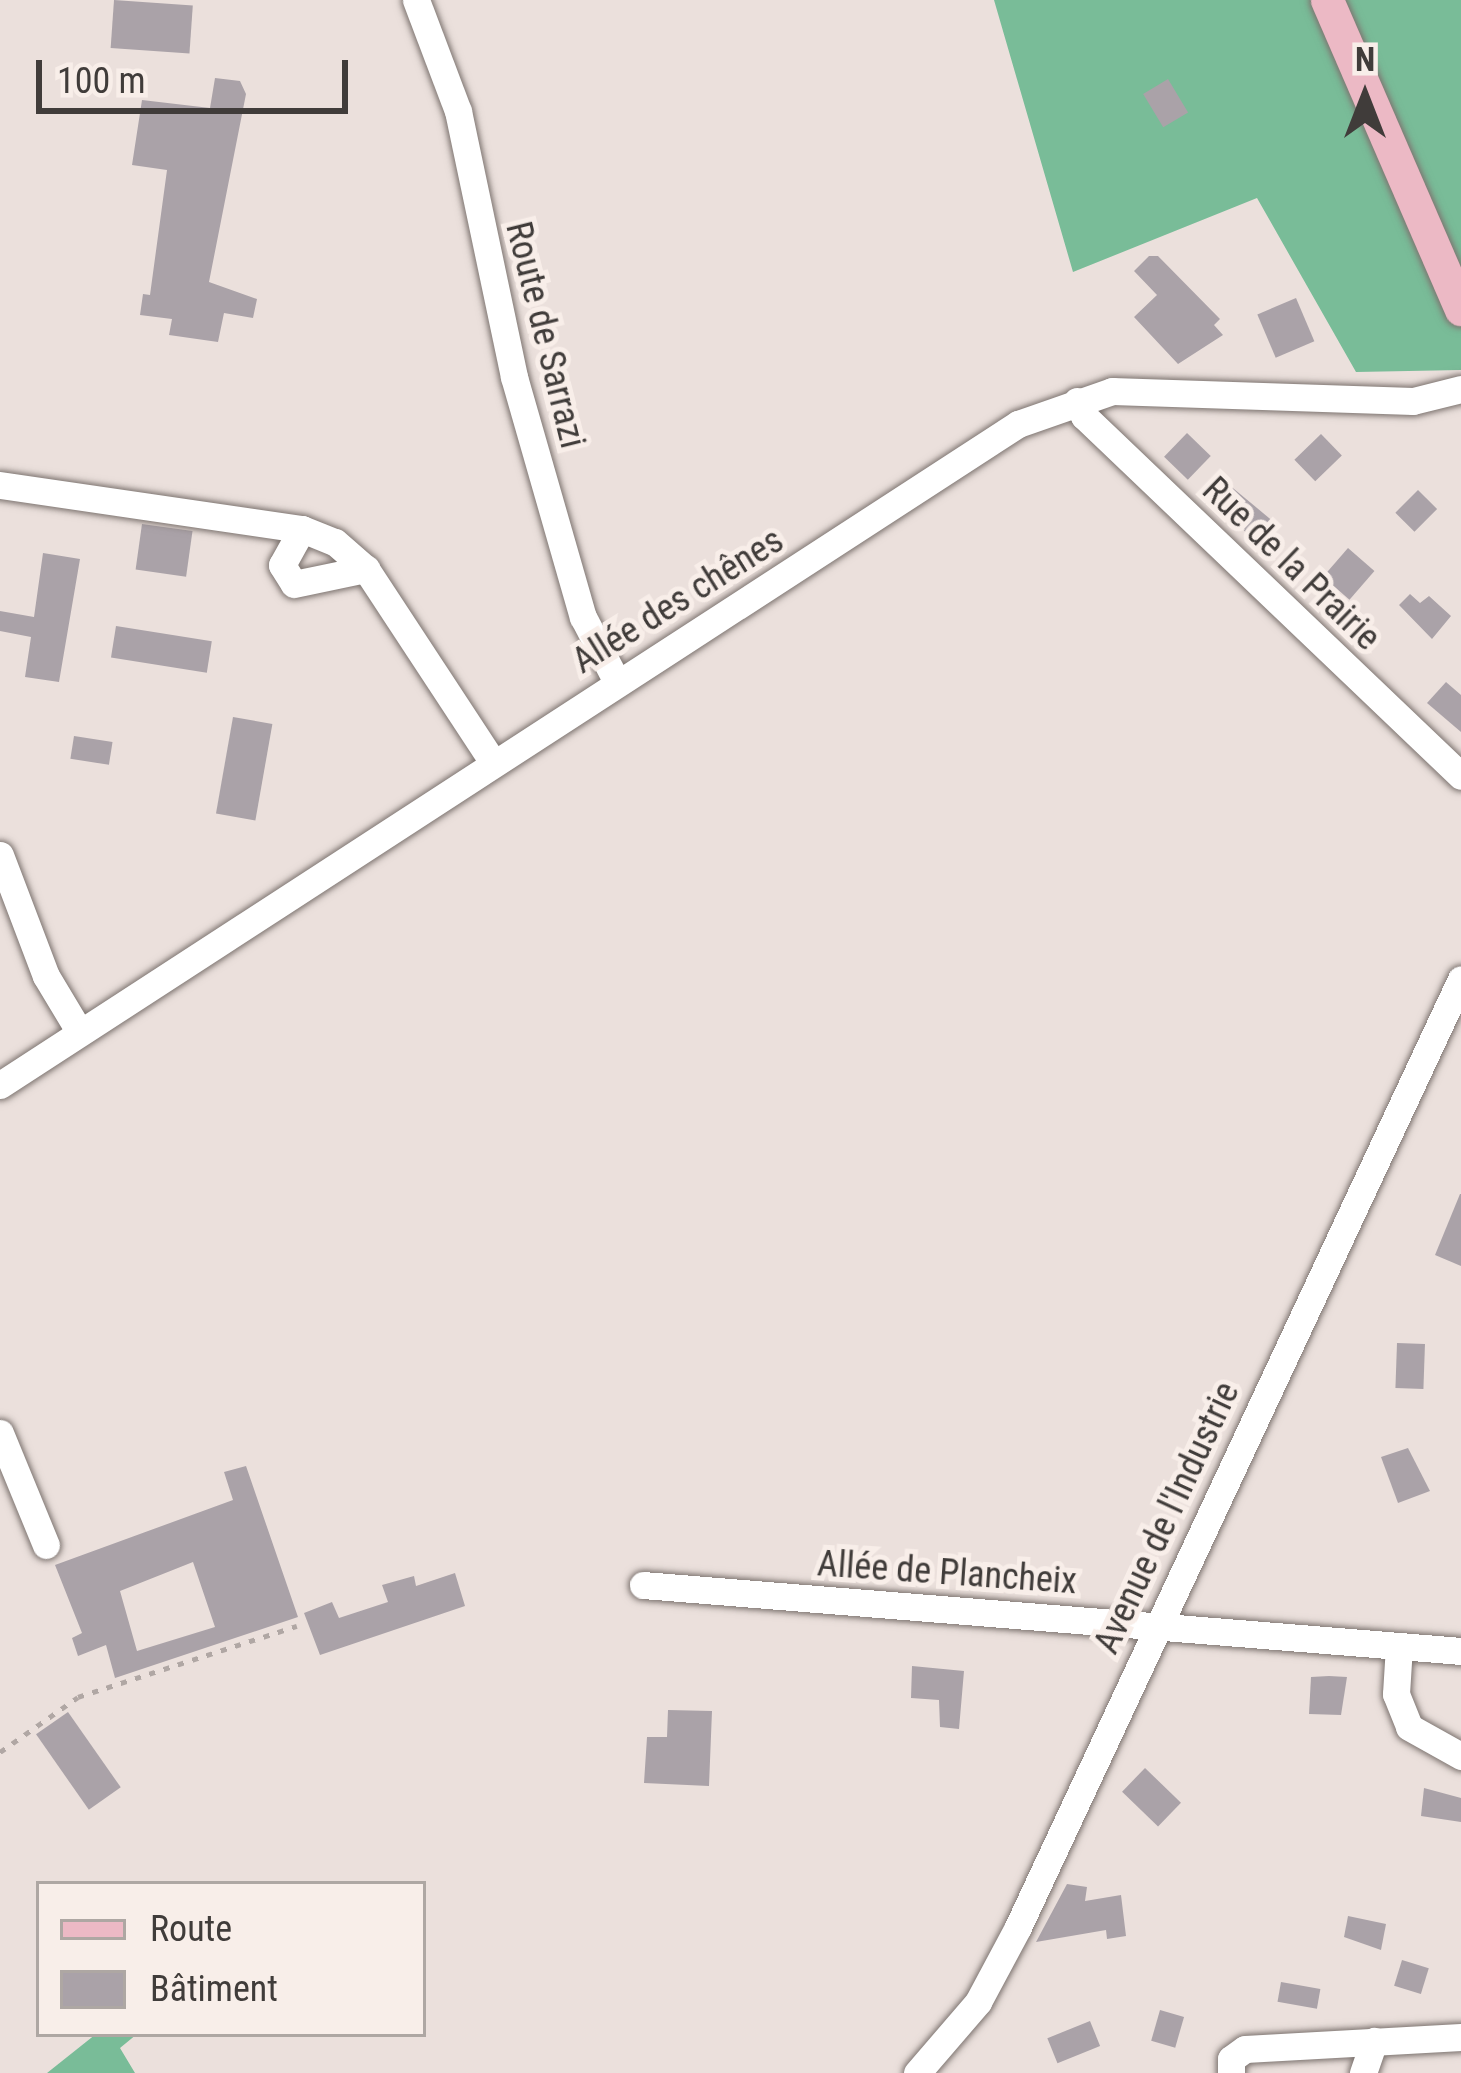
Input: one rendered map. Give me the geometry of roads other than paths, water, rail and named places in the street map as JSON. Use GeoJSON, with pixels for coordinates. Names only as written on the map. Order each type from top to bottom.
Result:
{"type":"FeatureCollection","features":[{"type":"Feature","properties":{"kind":"main road"},"geometry":{"type":"LineString","coordinates":[[1327,0],[1461,309]]}},
{"type":"Feature","properties":{"kind":"street","name":"Route de Sarrazi"},"geometry":{"type":"LineString","coordinates":[[416,0],[458,111],[514,377],[583,617],[617,682]]}},
{"type":"Feature","properties":{"kind":"street","name":"Allée des chênes"},"geometry":{"type":"LineString","coordinates":[[0,1085],[1018,424],[1077,401],[1168,388],[1377,401],[1461,389]]}},
{"type":"Feature","properties":{"kind":"street","name":"Rue de la Prairie"},"geometry":{"type":"LineString","coordinates":[[1077,401],[1097,429],[1461,776]]}},
{"type":"Feature","properties":{"kind":"street"},"geometry":{"type":"LineString","coordinates":[[0,485],[302,530],[334,542],[366,569],[493,762]]}},
{"type":"Feature","properties":{"kind":"street"},"geometry":{"type":"LineString","coordinates":[[302,530],[282,565],[294,584],[366,569]]}},
{"type":"Feature","properties":{"kind":"street"},"geometry":{"type":"LineString","coordinates":[[0,855],[46,976],[79,1031]]}},
{"type":"Feature","properties":{"kind":"street","name":"Avenue de l'Industrie"},"geometry":{"type":"LineString","coordinates":[[916,2073],[978,2002],[1461,979]]}},
{"type":"Feature","properties":{"kind":"street"},"geometry":{"type":"LineString","coordinates":[[0,1432],[46,1545]]}},
{"type":"Feature","properties":{"kind":"street","name":"Allée de Plancheix"},"geometry":{"type":"LineString","coordinates":[[643,1585],[1461,1651]]}},
{"type":"Feature","properties":{"kind":"street"},"geometry":{"type":"LineString","coordinates":[[1399,1646],[1396,1694],[1409,1727],[1461,1756]]}},
{"type":"Feature","properties":{"kind":"street"},"geometry":{"type":"LineString","coordinates":[[1231,2073],[1231,2059],[1245,2049],[1461,2038]]}},
{"type":"Feature","properties":{"kind":"street"},"geometry":{"type":"LineString","coordinates":[[1363,2073],[1374,2041]]}}]}
